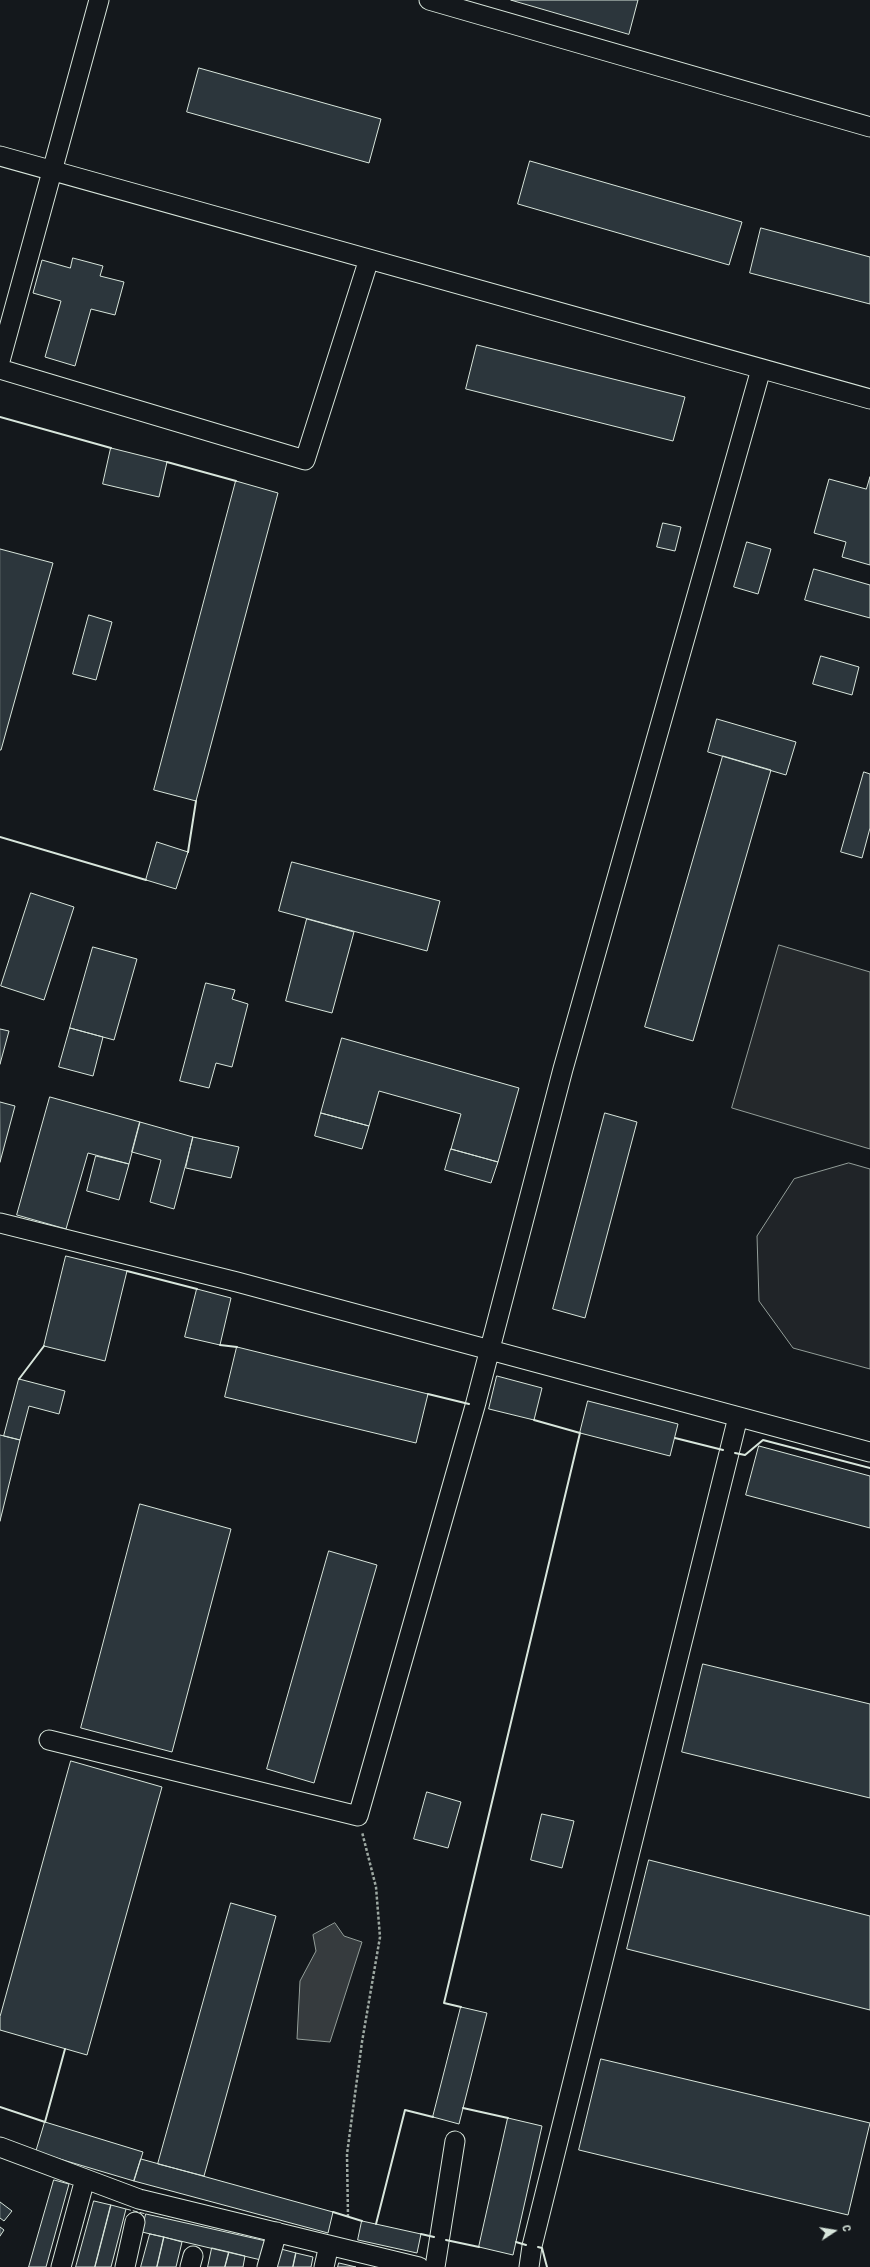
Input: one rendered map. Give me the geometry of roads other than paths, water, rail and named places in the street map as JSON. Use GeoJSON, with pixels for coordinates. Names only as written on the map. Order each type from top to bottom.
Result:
{"type":"FeatureCollection","features":[{"type":"Feature","properties":{"kind":"lane"},"geometry":{"type":"LineString","coordinates":[[0,361],[99,0]]}},
{"type":"Feature","properties":{"kind":"lane"},"geometry":{"type":"LineString","coordinates":[[429,0],[870,127]]}},
{"type":"Feature","properties":{"kind":"lane"},"geometry":{"type":"LineString","coordinates":[[0,156],[870,400]]}},
{"type":"Feature","properties":{"kind":"lane"},"geometry":{"type":"LineString","coordinates":[[0,369],[306,460],[368,259]]}},
{"type":"Feature","properties":{"kind":"lane"},"geometry":{"type":"LineString","coordinates":[[49,1740],[358,1816],[476,1406],[489,1350],[563,1069],[761,369]]}},
{"type":"Feature","properties":{"kind":"lane"},"geometry":{"type":"LineString","coordinates":[[0,1223],[237,1282],[870,1452]]}},
{"type":"Feature","properties":{"kind":"lane"},"geometry":{"type":"LineString","coordinates":[[529,2267],[538,2223],[738,1417]]}},
{"type":"Feature","properties":{"kind":"lane"},"geometry":{"type":"LineString","coordinates":[[434,2267],[455,2141]]}},
{"type":"Feature","properties":{"kind":"lane"},"geometry":{"type":"LineString","coordinates":[[5,2154],[85,2179],[139,2199],[329,2245],[388,2263],[419,2267]]}},
{"type":"Feature","properties":{"kind":"lane"},"geometry":{"type":"LineString","coordinates":[[61,2267],[85,2179]]}},
{"type":"Feature","properties":{"kind":"lane"},"geometry":{"type":"LineString","coordinates":[[125,2267],[135,2222]]}},
{"type":"Feature","properties":{"kind":"lane"},"geometry":{"type":"LineString","coordinates":[[267,2267],[276,2232]]}},
{"type":"Feature","properties":{"kind":"lane"},"geometry":{"type":"LineString","coordinates":[[324,2267],[329,2245]]}}]}
